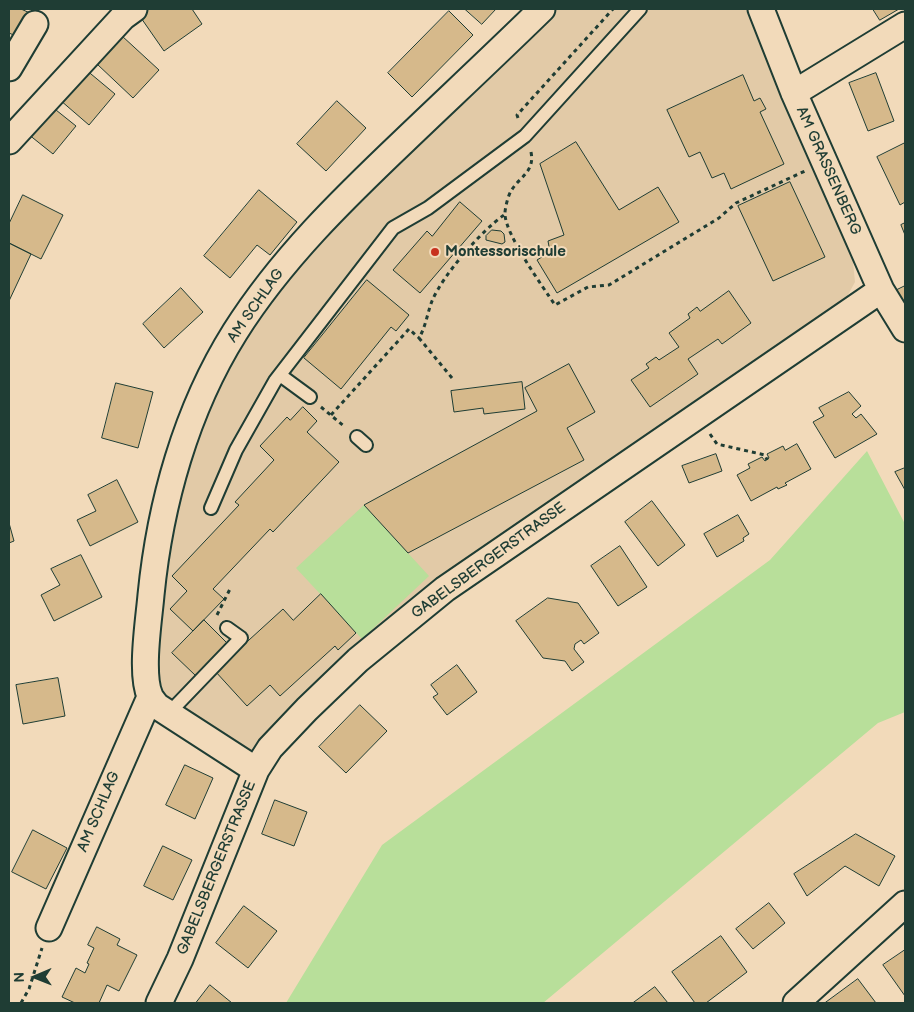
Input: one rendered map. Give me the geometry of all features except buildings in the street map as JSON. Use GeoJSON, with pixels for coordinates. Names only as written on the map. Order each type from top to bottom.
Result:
{"type":"FeatureCollection","features":[{"type":"Feature","properties":{"kind":"street"},"geometry":{"type":"LineString","coordinates":[[10,139],[123,17],[134,9]]}},
{"type":"Feature","properties":{"kind":"street","name":"AM SCHLAG"},"geometry":{"type":"LineString","coordinates":[[48,928],[150,697],[147,685],[148,630],[154,567],[165,506],[188,431],[211,377],[235,332],[270,283],[330,211],[542,9]]}},
{"type":"Feature","properties":{"kind":"street","name":"AM GRASSENBERG"},"geometry":{"type":"LineString","coordinates":[[761,9],[794,93],[880,290],[905,329]]}},
{"type":"Feature","properties":{"kind":"street"},"geometry":{"type":"LineString","coordinates":[[9,68],[35,24]]}},
{"type":"Feature","properties":{"kind":"street"},"geometry":{"type":"LineString","coordinates":[[794,93],[905,25]]}},
{"type":"Feature","properties":{"kind":"street","name":"GABELSBERGERSTRASSE"},"geometry":{"type":"LineString","coordinates":[[159,1003],[180,959],[256,770],[270,748],[307,709],[358,660],[445,589],[880,290]]}},
{"type":"Feature","properties":{"kind":"street"},"geometry":{"type":"LineString","coordinates":[[150,697],[168,714],[256,770]]}},
{"type":"Feature","properties":{"kind":"street"},"geometry":{"type":"LineString","coordinates":[[796,1003],[905,904]]}},
{"type":"Feature","properties":{"kind":"lane"},"geometry":{"type":"LineString","coordinates":[[211,508],[236,450],[280,375],[393,228],[428,208],[525,136],[640,9]]}},
{"type":"Feature","properties":{"kind":"lane"},"geometry":{"type":"LineString","coordinates":[[280,375],[310,397]]}},
{"type":"Feature","properties":{"kind":"lane"},"geometry":{"type":"LineString","coordinates":[[168,714],[241,638],[227,628]]}},
{"type":"Feature","properties":{"kind":"path"},"geometry":{"type":"LineString","coordinates":[[419,338],[426,325],[432,302],[442,282],[491,224],[504,215],[511,192],[529,170],[533,162],[525,136]]}},
{"type":"Feature","properties":{"kind":"path"},"geometry":{"type":"LineString","coordinates":[[504,215],[514,240],[555,305],[588,287],[609,285],[719,218],[736,203],[824,162]]}},
{"type":"Feature","properties":{"kind":"path"},"geometry":{"type":"LineString","coordinates":[[331,415],[409,329],[419,338],[452,378]]}},
{"type":"Feature","properties":{"kind":"path"},"geometry":{"type":"LineString","coordinates":[[310,397],[361,441]]}},
{"type":"Feature","properties":{"kind":"path"},"geometry":{"type":"LineString","coordinates":[[709,432],[717,444],[765,455],[767,460]]}},
{"type":"Feature","properties":{"kind":"path"},"geometry":{"type":"LineString","coordinates":[[227,628],[217,615],[230,589]]}},
{"type":"Feature","properties":{"kind":"path"},"geometry":{"type":"LineString","coordinates":[[21,1003],[29,990],[48,928]]}},
{"type":"Feature","properties":{"kind":"shaded area"},"geometry":{"type":"Polygon","coordinates":[[[557,9],[747,9],[808,160],[852,252],[855,282],[843,304],[642,442],[252,754],[171,702],[163,690],[158,674],[157,630],[171,534],[201,425],[222,376],[261,310],[311,250],[430,130],[557,9]]]}},
{"type":"Feature","properties":{"kind":"green space"},"geometry":{"type":"Polygon","coordinates":[[[867,451],[905,524],[905,712],[878,723],[543,1003],[286,1003],[382,845],[770,560],[867,451]]]}},
{"type":"Feature","properties":{"kind":"green space"},"geometry":{"type":"Polygon","coordinates":[[[364,505],[429,576],[362,639],[296,568],[364,505]]]}},
{"type":"Feature","properties":{"kind":"place","name":"Montessorischule"},"geometry":{"type":"Point","coordinates":[435,252]}}]}
